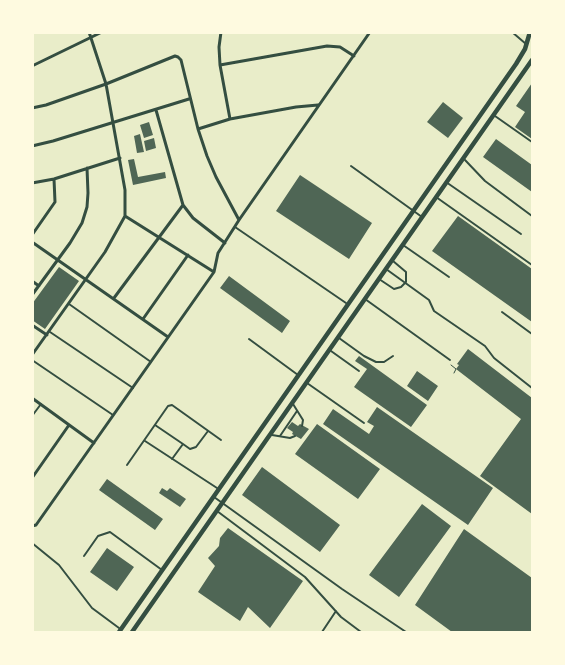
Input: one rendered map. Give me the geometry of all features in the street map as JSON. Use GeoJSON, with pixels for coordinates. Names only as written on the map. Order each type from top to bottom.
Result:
{"type":"FeatureCollection","features":[{"type":"Feature","properties":{"kind":"main road"},"geometry":{"type":"LineString","coordinates":[[120,631],[506,79],[521,57],[530,32]]}},
{"type":"Feature","properties":{"kind":"main road"},"geometry":{"type":"LineString","coordinates":[[132,632],[272,435],[532,60]]}},
{"type":"Feature","properties":{"kind":"main road"},"geometry":{"type":"LineString","coordinates":[[506,79],[514,85]]}},
{"type":"Feature","properties":{"kind":"main road"},"geometry":{"type":"LineString","coordinates":[[474,125],[482,131]]}},
{"type":"Feature","properties":{"kind":"main road"},"geometry":{"type":"LineString","coordinates":[[433,183],[441,189]]}},
{"type":"Feature","properties":{"kind":"main road"},"geometry":{"type":"LineString","coordinates":[[158,577],[166,583]]}},
{"type":"Feature","properties":{"kind":"street"},"geometry":{"type":"LineString","coordinates":[[32,355],[116,235],[125,216],[125,190],[114,123],[106,84],[89,32]]}},
{"type":"Feature","properties":{"kind":"street"},"geometry":{"type":"LineString","coordinates":[[32,66],[102,32]]}},
{"type":"Feature","properties":{"kind":"street"},"geometry":{"type":"LineString","coordinates":[[221,32],[219,47],[220,65],[230,119]]}},
{"type":"Feature","properties":{"kind":"street"},"geometry":{"type":"LineString","coordinates":[[34,526],[214,272],[218,253],[239,220],[370,32]]}},
{"type":"Feature","properties":{"kind":"street"},"geometry":{"type":"LineString","coordinates":[[220,65],[327,46],[340,47],[354,56]]}},
{"type":"Feature","properties":{"kind":"street"},"geometry":{"type":"LineString","coordinates":[[32,108],[106,84],[175,56],[181,60],[198,129],[216,178],[239,220]]}},
{"type":"Feature","properties":{"kind":"street"},"geometry":{"type":"LineString","coordinates":[[32,146],[190,99]]}},
{"type":"Feature","properties":{"kind":"street"},"geometry":{"type":"LineString","coordinates":[[198,129],[230,119],[296,107],[319,105]]}},
{"type":"Feature","properties":{"kind":"street"},"geometry":{"type":"LineString","coordinates":[[156,110],[183,205],[194,218],[225,243]]}},
{"type":"Feature","properties":{"kind":"street"},"geometry":{"type":"LineString","coordinates":[[32,183],[54,179],[120,158]]}},
{"type":"Feature","properties":{"kind":"street"},"geometry":{"type":"LineString","coordinates":[[32,295],[82,223],[87,207],[87,168]]}},
{"type":"Feature","properties":{"kind":"street"},"geometry":{"type":"LineString","coordinates":[[32,235],[54,202],[56,194],[54,179]]}},
{"type":"Feature","properties":{"kind":"street"},"geometry":{"type":"LineString","coordinates":[[114,298],[183,205]]}},
{"type":"Feature","properties":{"kind":"street"},"geometry":{"type":"LineString","coordinates":[[125,216],[214,272]]}},
{"type":"Feature","properties":{"kind":"street"},"geometry":{"type":"LineString","coordinates":[[32,242],[168,336]]}},
{"type":"Feature","properties":{"kind":"street"},"geometry":{"type":"LineString","coordinates":[[143,319],[188,255]]}},
{"type":"Feature","properties":{"kind":"street"},"geometry":{"type":"LineString","coordinates":[[32,282],[39,286]]}},
{"type":"Feature","properties":{"kind":"street"},"geometry":{"type":"LineString","coordinates":[[32,325],[48,333]]}},
{"type":"Feature","properties":{"kind":"street"},"geometry":{"type":"LineString","coordinates":[[32,398],[94,443]]}},
{"type":"Feature","properties":{"kind":"street"},"geometry":{"type":"LineString","coordinates":[[32,478],[69,425]]}},
{"type":"Feature","properties":{"kind":"lane"},"geometry":{"type":"LineString","coordinates":[[512,32],[527,44]]}},
{"type":"Feature","properties":{"kind":"lane"},"geometry":{"type":"LineString","coordinates":[[493,115],[532,142]]}},
{"type":"Feature","properties":{"kind":"lane"},"geometry":{"type":"LineString","coordinates":[[463,158],[485,180],[532,216]]}},
{"type":"Feature","properties":{"kind":"lane"},"geometry":{"type":"LineString","coordinates":[[351,166],[422,217]]}},
{"type":"Feature","properties":{"kind":"lane"},"geometry":{"type":"LineString","coordinates":[[446,182],[521,234]]}},
{"type":"Feature","properties":{"kind":"lane"},"geometry":{"type":"LineString","coordinates":[[436,197],[532,265]]}},
{"type":"Feature","properties":{"kind":"lane"},"geometry":{"type":"LineString","coordinates":[[235,227],[348,304]]}},
{"type":"Feature","properties":{"kind":"lane"},"geometry":{"type":"LineString","coordinates":[[402,245],[449,278]]}},
{"type":"Feature","properties":{"kind":"lane"},"geometry":{"type":"LineString","coordinates":[[379,279],[394,289],[401,288],[406,282],[406,272],[392,260]]}},
{"type":"Feature","properties":{"kind":"lane"},"geometry":{"type":"LineString","coordinates":[[386,269],[429,300],[434,311],[485,346],[494,358],[532,388]]}},
{"type":"Feature","properties":{"kind":"lane"},"geometry":{"type":"LineString","coordinates":[[365,299],[450,360]]}},
{"type":"Feature","properties":{"kind":"lane"},"geometry":{"type":"LineString","coordinates":[[68,304],[151,362]]}},
{"type":"Feature","properties":{"kind":"lane"},"geometry":{"type":"LineString","coordinates":[[502,312],[532,334]]}},
{"type":"Feature","properties":{"kind":"lane"},"geometry":{"type":"LineString","coordinates":[[48,333],[133,388]]}},
{"type":"Feature","properties":{"kind":"lane"},"geometry":{"type":"LineString","coordinates":[[339,338],[376,362],[384,362],[393,356]]}},
{"type":"Feature","properties":{"kind":"lane"},"geometry":{"type":"LineString","coordinates":[[250,339],[299,375]]}},
{"type":"Feature","properties":{"kind":"lane"},"geometry":{"type":"LineString","coordinates":[[330,350],[359,371]]}},
{"type":"Feature","properties":{"kind":"lane"},"geometry":{"type":"LineString","coordinates":[[32,360],[113,415]]}},
{"type":"Feature","properties":{"kind":"lane"},"geometry":{"type":"LineString","coordinates":[[307,383],[364,423]]}},
{"type":"Feature","properties":{"kind":"lane"},"geometry":{"type":"LineString","coordinates":[[32,416],[41,404]]}},
{"type":"Feature","properties":{"kind":"lane"},"geometry":{"type":"LineString","coordinates":[[292,404],[303,420],[302,426]]}},
{"type":"Feature","properties":{"kind":"lane"},"geometry":{"type":"LineString","coordinates":[[127,465],[168,406],[172,405],[221,440]]}},
{"type":"Feature","properties":{"kind":"lane"},"geometry":{"type":"LineString","coordinates":[[280,436],[297,411]]}},
{"type":"Feature","properties":{"kind":"lane"},"geometry":{"type":"LineString","coordinates":[[155,425],[190,449],[196,447],[208,431]]}},
{"type":"Feature","properties":{"kind":"lane"},"geometry":{"type":"LineString","coordinates":[[272,435],[290,438],[294,436]]}},
{"type":"Feature","properties":{"kind":"lane"},"geometry":{"type":"LineString","coordinates":[[145,441],[220,489]]}},
{"type":"Feature","properties":{"kind":"lane"},"geometry":{"type":"LineString","coordinates":[[172,459],[184,444]]}},
{"type":"Feature","properties":{"kind":"lane"},"geometry":{"type":"LineString","coordinates":[[214,497],[342,589],[406,632]]}},
{"type":"Feature","properties":{"kind":"lane"},"geometry":{"type":"LineString","coordinates":[[217,511],[305,577],[336,611],[361,632]]}},
{"type":"Feature","properties":{"kind":"lane"},"geometry":{"type":"LineString","coordinates":[[84,556],[98,536],[110,532],[162,570]]}},
{"type":"Feature","properties":{"kind":"lane"},"geometry":{"type":"LineString","coordinates":[[32,543],[59,565],[92,608],[120,631]]}},
{"type":"Feature","properties":{"kind":"lane"},"geometry":{"type":"LineString","coordinates":[[322,632],[336,611]]}},
{"type":"Feature","properties":{"kind":"path"},"geometry":{"type":"LineString","coordinates":[[450,360],[449,363],[456,369],[454,374]]}},
{"type":"Feature","properties":{"kind":"building"},"geometry":{"type":"Polygon","coordinates":[[[532,83],[532,139],[515,127],[525,112],[516,106],[532,83]]]}},
{"type":"Feature","properties":{"kind":"building"},"geometry":{"type":"Polygon","coordinates":[[[443,102],[463,118],[448,138],[427,122],[443,102]]]}},
{"type":"Feature","properties":{"kind":"building"},"geometry":{"type":"Polygon","coordinates":[[[149,122],[153,135],[144,138],[140,125],[149,122]]]}},
{"type":"Feature","properties":{"kind":"building"},"geometry":{"type":"Polygon","coordinates":[[[140,134],[144,152],[137,153],[134,136],[140,134]]]}},
{"type":"Feature","properties":{"kind":"building"},"geometry":{"type":"Polygon","coordinates":[[[154,138],[156,148],[146,151],[144,141],[154,138]]]}},
{"type":"Feature","properties":{"kind":"building"},"geometry":{"type":"Polygon","coordinates":[[[496,139],[532,165],[532,192],[483,157],[496,139]]]}},
{"type":"Feature","properties":{"kind":"building"},"geometry":{"type":"Polygon","coordinates":[[[134,159],[138,177],[165,172],[166,178],[133,185],[128,160],[134,159]]]}},
{"type":"Feature","properties":{"kind":"building"},"geometry":{"type":"Polygon","coordinates":[[[300,175],[372,223],[349,259],[276,211],[300,175]]]}},
{"type":"Feature","properties":{"kind":"building"},"geometry":{"type":"Polygon","coordinates":[[[458,216],[532,269],[532,322],[432,251],[458,216]]]}},
{"type":"Feature","properties":{"kind":"building"},"geometry":{"type":"Polygon","coordinates":[[[59,267],[79,281],[45,329],[32,320],[32,304],[59,267]]]}},
{"type":"Feature","properties":{"kind":"building"},"geometry":{"type":"Polygon","coordinates":[[[229,276],[290,321],[282,333],[220,288],[229,276]]]}},
{"type":"Feature","properties":{"kind":"building"},"geometry":{"type":"Polygon","coordinates":[[[468,349],[532,398],[532,514],[480,476],[521,419],[456,369],[459,365],[457,364],[468,349]]]}},
{"type":"Feature","properties":{"kind":"building"},"geometry":{"type":"Polygon","coordinates":[[[359,356],[427,405],[411,427],[354,387],[367,369],[355,361],[359,356]]]}},
{"type":"Feature","properties":{"kind":"building"},"geometry":{"type":"Polygon","coordinates":[[[417,371],[438,386],[428,401],[407,386],[417,371]]]}},
{"type":"Feature","properties":{"kind":"building"},"geometry":{"type":"Polygon","coordinates":[[[377,407],[493,488],[468,525],[323,424],[333,409],[369,434],[374,426],[367,422],[377,407]]]}},
{"type":"Feature","properties":{"kind":"building"},"geometry":{"type":"Polygon","coordinates":[[[292,422],[309,429],[301,439],[292,434],[293,432],[287,428],[292,422]]]}},
{"type":"Feature","properties":{"kind":"building"},"geometry":{"type":"Polygon","coordinates":[[[317,424],[380,469],[358,499],[295,454],[317,424]]]}},
{"type":"Feature","properties":{"kind":"building"},"geometry":{"type":"Polygon","coordinates":[[[262,467],[340,525],[320,552],[242,495],[262,467]]]}},
{"type":"Feature","properties":{"kind":"building"},"geometry":{"type":"Polygon","coordinates":[[[107,479],[163,519],[155,530],[99,490],[107,479]]]}},
{"type":"Feature","properties":{"kind":"building"},"geometry":{"type":"Polygon","coordinates":[[[162,488],[167,491],[170,488],[186,499],[180,507],[159,493],[162,488]]]}},
{"type":"Feature","properties":{"kind":"building"},"geometry":{"type":"Polygon","coordinates":[[[422,504],[451,526],[399,597],[369,575],[422,504]]]}},
{"type":"Feature","properties":{"kind":"building"},"geometry":{"type":"Polygon","coordinates":[[[228,528],[303,581],[270,628],[248,607],[240,621],[198,592],[215,566],[208,558],[219,546],[220,538],[228,528]]]}},
{"type":"Feature","properties":{"kind":"building"},"geometry":{"type":"Polygon","coordinates":[[[464,529],[532,578],[532,632],[452,632],[415,605],[464,529]]]}},
{"type":"Feature","properties":{"kind":"building"},"geometry":{"type":"Polygon","coordinates":[[[107,548],[134,567],[117,591],[90,572],[107,548]]]}}]}
